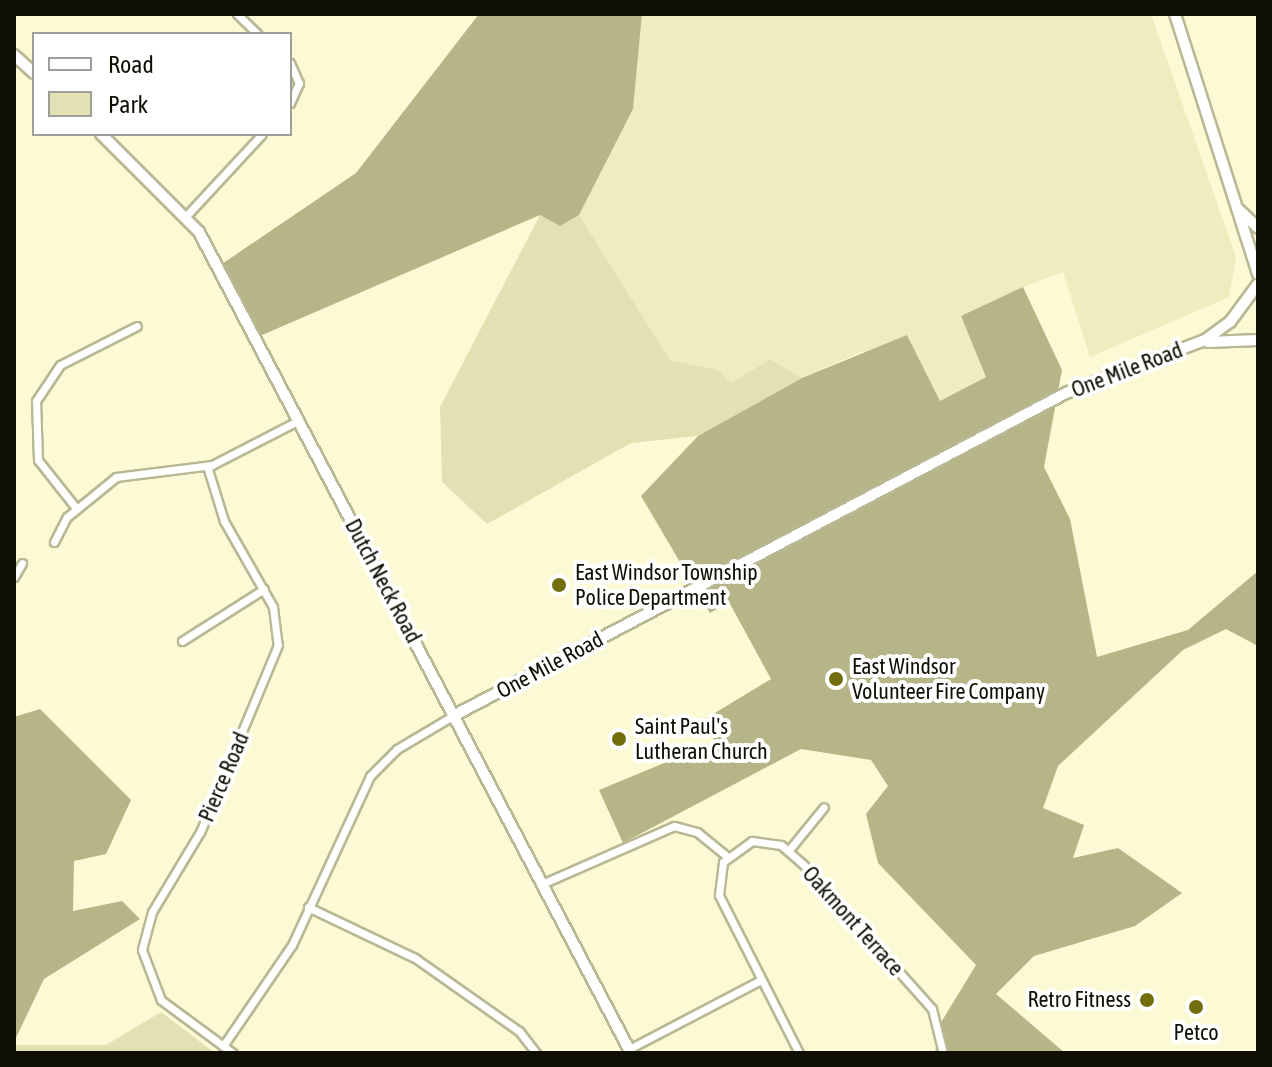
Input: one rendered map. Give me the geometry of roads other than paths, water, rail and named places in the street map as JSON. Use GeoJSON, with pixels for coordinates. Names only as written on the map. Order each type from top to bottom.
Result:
{"type":"FeatureCollection","features":[{"type":"Feature","properties":{"kind":"street"},"geometry":{"type":"LineString","coordinates":[[237,14],[256,32]]}},
{"type":"Feature","properties":{"kind":"street"},"geometry":{"type":"LineString","coordinates":[[1175,14],[1258,274]]}},
{"type":"Feature","properties":{"kind":"street"},"geometry":{"type":"LineString","coordinates":[[14,55],[32,71]]}},
{"type":"Feature","properties":{"kind":"street"},"geometry":{"type":"LineString","coordinates":[[292,67],[299,83],[292,99]]}},
{"type":"Feature","properties":{"kind":"street","name":"Dutch Neck Road"},"geometry":{"type":"LineString","coordinates":[[103,136],[187,215],[299,420],[630,1051]]}},
{"type":"Feature","properties":{"kind":"street"},"geometry":{"type":"LineString","coordinates":[[187,215],[260,136]]}},
{"type":"Feature","properties":{"kind":"street"},"geometry":{"type":"LineString","coordinates":[[1235,204],[1258,228]]}},
{"type":"Feature","properties":{"kind":"street","name":"One Mile Road"},"geometry":{"type":"LineString","coordinates":[[223,1046],[281,963],[370,776],[397,749],[455,715],[1066,393],[1194,345],[1230,322],[1258,284]]}},
{"type":"Feature","properties":{"kind":"street"},"geometry":{"type":"LineString","coordinates":[[76,508],[38,460],[36,401],[60,365],[120,341],[137,326]]}},
{"type":"Feature","properties":{"kind":"street"},"geometry":{"type":"LineString","coordinates":[[1194,345],[1258,340]]}},
{"type":"Feature","properties":{"kind":"street"},"geometry":{"type":"LineString","coordinates":[[54,542],[76,508],[116,477],[207,466],[299,420]]}},
{"type":"Feature","properties":{"kind":"street","name":"Pierce Road"},"geometry":{"type":"LineString","coordinates":[[207,466],[224,521],[264,589],[278,624],[276,657],[200,832],[143,936],[153,990],[233,1053]]}},
{"type":"Feature","properties":{"kind":"street"},"geometry":{"type":"LineString","coordinates":[[14,577],[22,563]]}},
{"type":"Feature","properties":{"kind":"street"},"geometry":{"type":"LineString","coordinates":[[182,641],[264,589]]}},
{"type":"Feature","properties":{"kind":"street"},"geometry":{"type":"LineString","coordinates":[[789,850],[824,807]]}},
{"type":"Feature","properties":{"kind":"street"},"geometry":{"type":"LineString","coordinates":[[544,883],[674,826],[697,832],[727,856],[719,895],[799,1053]]}},
{"type":"Feature","properties":{"kind":"street","name":"Oakmont Terrace"},"geometry":{"type":"LineString","coordinates":[[727,856],[752,841],[789,850],[932,1009],[943,1053]]}},
{"type":"Feature","properties":{"kind":"street"},"geometry":{"type":"LineString","coordinates":[[308,907],[406,952],[519,1031],[536,1053]]}},
{"type":"Feature","properties":{"kind":"street"},"geometry":{"type":"LineString","coordinates":[[630,1051],[761,980]]}},
{"type":"Feature","properties":{"kind":"place","name":"East Windsor Township Police Department"},"geometry":{"type":"Point","coordinates":[559,585]}},
{"type":"Feature","properties":{"kind":"place","name":"East Windsor Volunteer Fire Company"},"geometry":{"type":"Point","coordinates":[836,679]}},
{"type":"Feature","properties":{"kind":"place","name":"Saint Paul's Lutheran Church"},"geometry":{"type":"Point","coordinates":[619,739]}},
{"type":"Feature","properties":{"kind":"place","name":"Retro Fitness"},"geometry":{"type":"Point","coordinates":[1147,1000]}},
{"type":"Feature","properties":{"kind":"place","name":"Petco"},"geometry":{"type":"Point","coordinates":[1196,1007]}}]}
